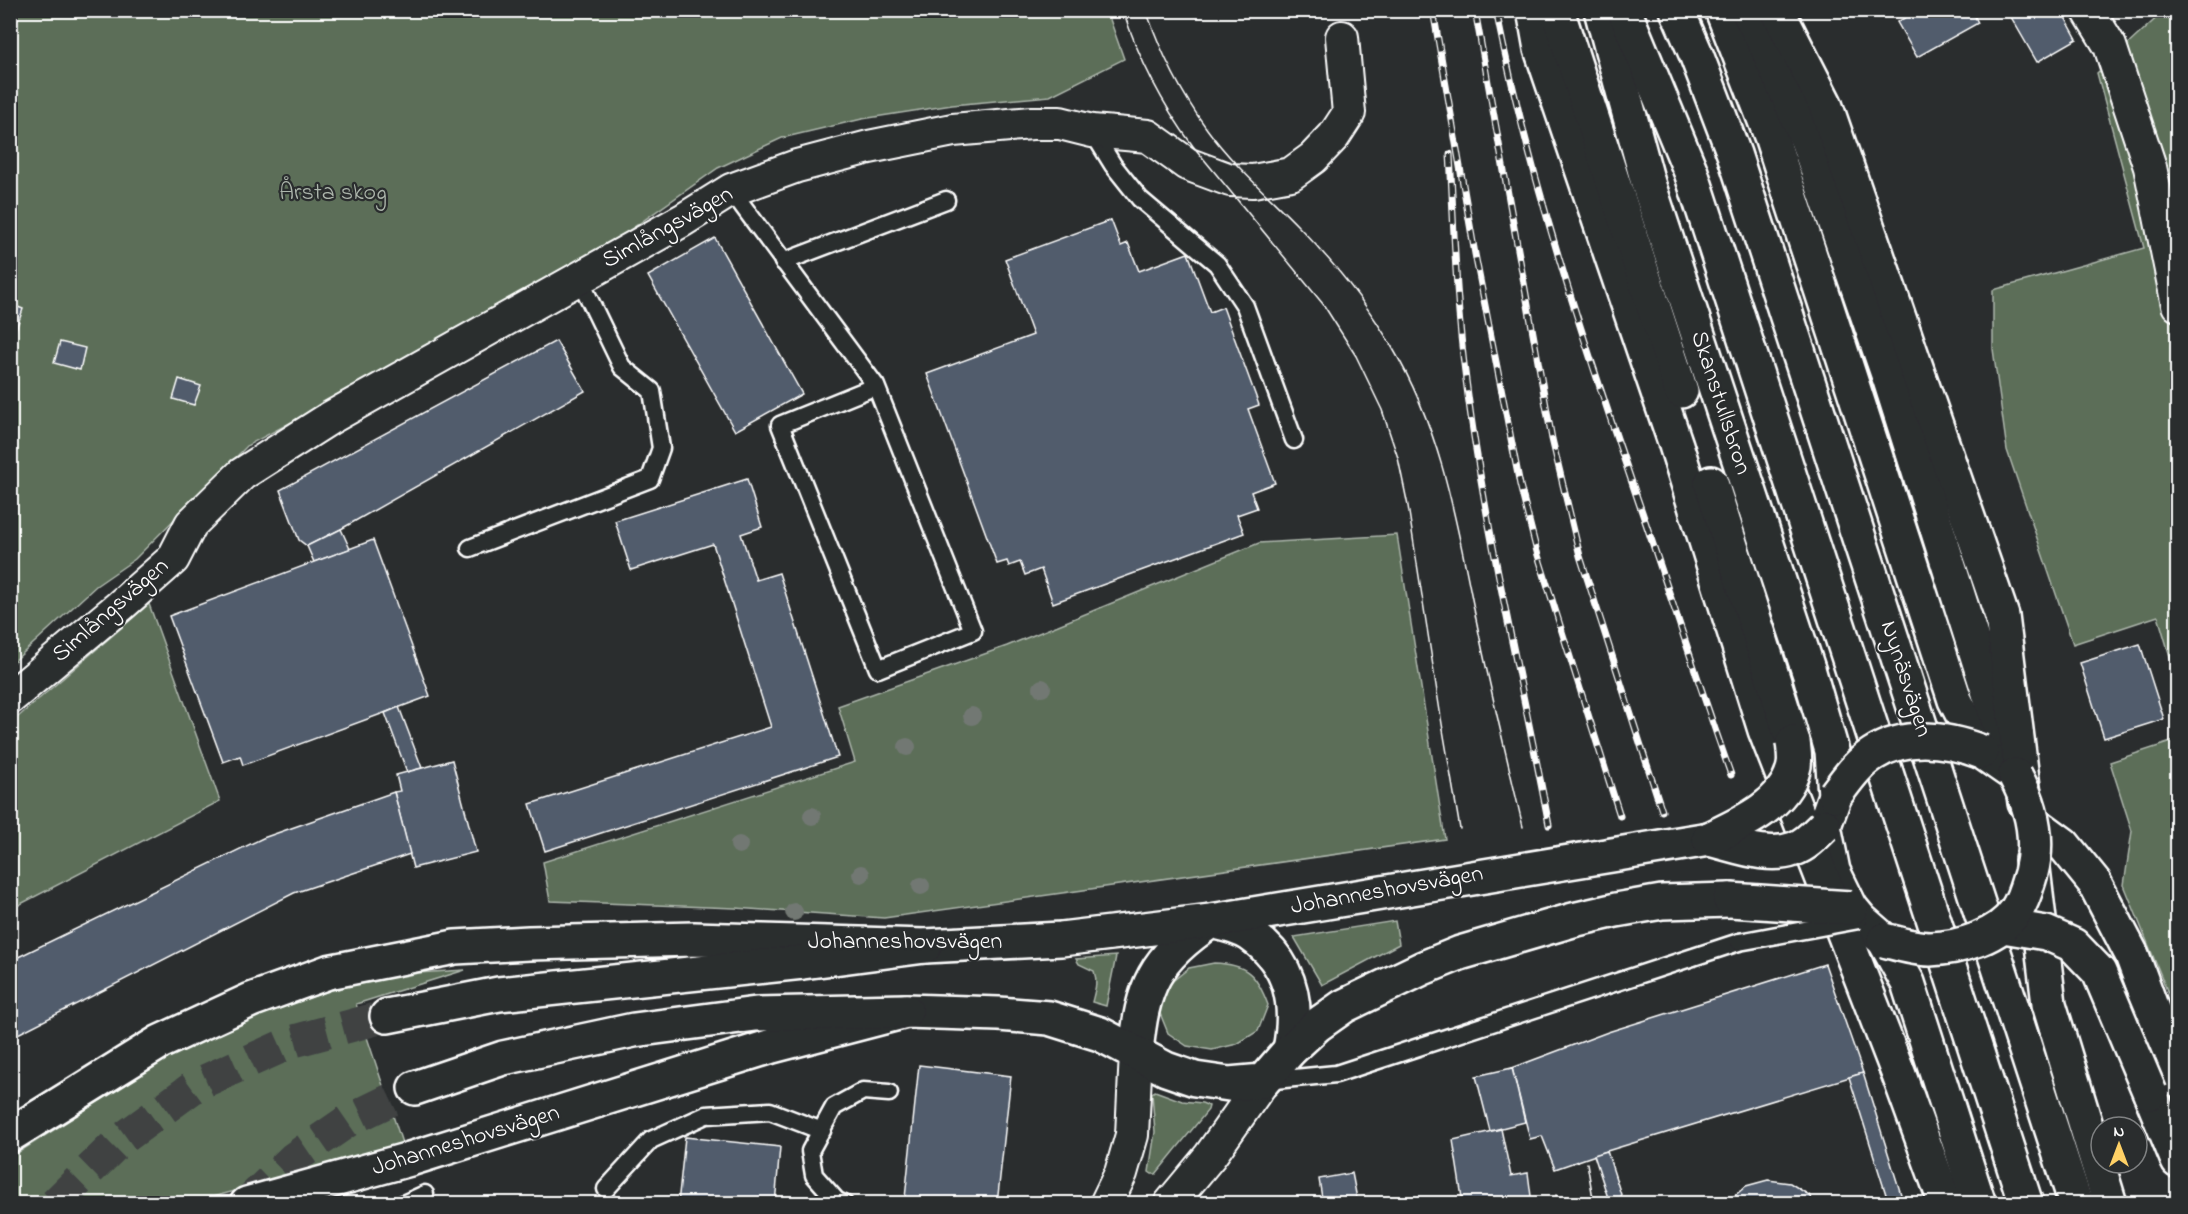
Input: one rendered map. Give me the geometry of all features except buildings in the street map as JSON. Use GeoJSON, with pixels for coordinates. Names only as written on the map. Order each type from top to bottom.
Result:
{"type":"FeatureCollection","features":[{"type":"Feature","properties":{"kind":"main road"},"geometry":{"type":"LineString","coordinates":[[1534,10],[1541,50],[1676,445],[1765,730],[1899,1075],[1946,1203]]}},
{"type":"Feature","properties":{"kind":"main road"},"geometry":{"type":"LineString","coordinates":[[1557,10],[1728,532],[1793,742],[1793,770],[1777,796],[1752,819],[1709,839]]}},
{"type":"Feature","properties":{"kind":"main road","name":"Skanstullsbron"},"geometry":{"type":"LineString","coordinates":[[1601,10],[1648,183],[1809,672],[1832,751],[1834,795]]}},
{"type":"Feature","properties":{"kind":"main road","name":"Nynäsvägen"},"geometry":{"type":"LineString","coordinates":[[1624,10],[1691,172],[2026,1203]]}},
{"type":"Feature","properties":{"kind":"main road","name":"Nynäsvägen"},"geometry":{"type":"LineString","coordinates":[[1677,10],[1734,154],[2076,1203]]}},
{"type":"Feature","properties":{"kind":"main road"},"geometry":{"type":"LineString","coordinates":[[1722,10],[1771,136],[1955,700],[1982,752]]}},
{"type":"Feature","properties":{"kind":"main road"},"geometry":{"type":"LineString","coordinates":[[1290,1050],[1295,1013],[1287,979],[1279,963],[1250,934],[1233,926],[1211,921],[1189,936],[1170,953],[1148,986],[1139,1016],[1136,1053],[1166,1069],[1195,1079],[1229,1084],[1263,1081],[1290,1050],[1317,1025],[1344,1006],[1460,953],[1573,920],[1662,902],[1730,900],[1865,922],[1908,946],[1929,949],[1980,938],[2003,926],[2016,912],[2025,894],[2033,864],[2035,845],[2028,797],[2015,775],[1890,380],[1807,140],[1764,42],[1747,10]]}},
{"type":"Feature","properties":{"kind":"main road"},"geometry":{"type":"LineString","coordinates":[[1777,10],[1825,104],[2002,616],[2049,1004],[2110,1203]]}},
{"type":"Feature","properties":{"kind":"main road"},"geometry":{"type":"LineString","coordinates":[[1975,1193],[1908,983],[1833,872],[1824,826],[1834,795],[1851,773],[1874,753],[1896,744],[1916,740],[1960,744],[1982,752],[2015,775]]}},
{"type":"Feature","properties":{"kind":"main road"},"geometry":{"type":"LineString","coordinates":[[2033,822],[2063,844],[2094,882],[2132,955],[2164,1087],[2178,1161]]}},
{"type":"Feature","properties":{"kind":"main road","name":"Johanneshovsvägen"},"geometry":{"type":"LineString","coordinates":[[10,1135],[160,1042],[251,1000],[328,972],[455,947],[694,939],[925,946],[1061,939],[1211,921],[1709,839],[1760,851],[1780,853],[1796,849],[1824,826]]}},
{"type":"Feature","properties":{"kind":"main road"},"geometry":{"type":"LineString","coordinates":[[2003,926],[2046,933],[2073,945],[2099,972],[2164,1087]]}},
{"type":"Feature","properties":{"kind":"main road"},"geometry":{"type":"LineString","coordinates":[[387,1016],[500,994],[802,962],[925,946]]}},
{"type":"Feature","properties":{"kind":"main road"},"geometry":{"type":"LineString","coordinates":[[415,1088],[503,1058],[634,1029],[756,1014],[906,1011]]}},
{"type":"Feature","properties":{"kind":"main road","name":"Johanneshovsvägen"},"geometry":{"type":"LineString","coordinates":[[246,1203],[410,1159],[772,1046],[906,1011],[1049,1018],[1100,1034],[1136,1053]]}},
{"type":"Feature","properties":{"kind":"street"},"geometry":{"type":"LineString","coordinates":[[2088,10],[2110,46],[2150,166],[2175,271],[2178,305]]}},
{"type":"Feature","properties":{"kind":"street","name":"Simlångsvägen"},"geometry":{"type":"LineString","coordinates":[[10,698],[173,559],[191,524],[242,474],[330,418],[683,220],[731,190],[797,166],[868,147],[953,130],[1032,123],[1060,123],[1092,131],[1148,136],[1187,164],[1230,180],[1253,181],[1291,174],[1313,158],[1334,136],[1349,113],[1342,37]]}},
{"type":"Feature","properties":{"kind":"street"},"geometry":{"type":"LineString","coordinates":[[1106,1203],[1121,1173],[1132,1135],[1136,1053]]}},
{"type":"Feature","properties":{"kind":"street"},"geometry":{"type":"LineString","coordinates":[[1170,1203],[1210,1156],[1263,1081]]}},
{"type":"Feature","properties":{"kind":"lane"},"geometry":{"type":"LineString","coordinates":[[1092,131],[1113,165],[1140,199],[1217,264],[1245,306],[1294,440]]}},
{"type":"Feature","properties":{"kind":"lane"},"geometry":{"type":"LineString","coordinates":[[731,190],[876,386],[973,631],[878,669],[780,425],[876,386]]}},
{"type":"Feature","properties":{"kind":"lane"},"geometry":{"type":"LineString","coordinates":[[783,262],[946,200]]}},
{"type":"Feature","properties":{"kind":"lane"},"geometry":{"type":"LineString","coordinates":[[470,548],[650,479],[661,448],[652,391],[622,367],[579,278]]}},
{"type":"Feature","properties":{"kind":"lane"},"geometry":{"type":"LineString","coordinates":[[1263,1081],[1336,1074],[1739,942],[1865,922]]}},
{"type":"Feature","properties":{"kind":"lane"},"geometry":{"type":"LineString","coordinates":[[843,1203],[837,1201],[814,1175],[810,1151],[834,1107],[863,1091],[890,1092]]}},
{"type":"Feature","properties":{"kind":"lane"},"geometry":{"type":"LineString","coordinates":[[606,1189],[651,1140],[706,1114],[770,1111],[822,1131]]}},
{"type":"Feature","properties":{"kind":"lane"},"geometry":{"type":"LineString","coordinates":[[403,1203],[425,1194]]}},
{"type":"Feature","properties":{"kind":"green space","name":"Årsta skog"},"geometry":{"type":"Polygon","coordinates":[[[11,11],[1107,11],[1124,59],[1050,96],[952,105],[862,119],[782,138],[718,168],[559,280],[248,445],[135,559],[96,586],[11,664],[11,11]]]}},
{"type":"Feature","properties":{"kind":"green space"},"geometry":{"type":"Polygon","coordinates":[[[2164,11],[2177,11],[2177,680],[2158,616],[2073,644],[2007,450],[1993,349],[1993,290],[2144,248],[2097,73],[2164,11]]]}},
{"type":"Feature","properties":{"kind":"green space"},"geometry":{"type":"Polygon","coordinates":[[[1397,535],[1445,839],[884,918],[735,908],[550,901],[543,862],[855,762],[838,706],[1007,646],[1259,543],[1397,535]]]}},
{"type":"Feature","properties":{"kind":"green space"},"geometry":{"type":"Polygon","coordinates":[[[149,604],[220,801],[11,909],[11,723],[149,604]]]}},
{"type":"Feature","properties":{"kind":"green space"},"geometry":{"type":"Polygon","coordinates":[[[2178,740],[2177,1015],[2124,885],[2132,831],[2110,762],[2178,740]]]}},
{"type":"Feature","properties":{"kind":"green space"},"geometry":{"type":"Polygon","coordinates":[[[1395,921],[1399,944],[1322,985],[1294,937],[1395,921]]]}},
{"type":"Feature","properties":{"kind":"green space"},"geometry":{"type":"Polygon","coordinates":[[[1116,956],[1106,1006],[1092,1002],[1096,982],[1094,971],[1079,964],[1076,959],[1116,956]]]}},
{"type":"Feature","properties":{"kind":"green space"},"geometry":{"type":"Polygon","coordinates":[[[1214,963],[1235,966],[1249,973],[1260,986],[1268,1005],[1258,1031],[1237,1044],[1212,1050],[1187,1046],[1168,1033],[1159,1011],[1162,996],[1169,984],[1189,968],[1214,963]]]}},
{"type":"Feature","properties":{"kind":"green space"},"geometry":{"type":"Polygon","coordinates":[[[465,970],[356,1004],[403,1146],[190,1203],[11,1204],[11,1157],[167,1058],[255,1016],[332,990],[401,974],[465,970]]]}},
{"type":"Feature","properties":{"kind":"green space"},"geometry":{"type":"Polygon","coordinates":[[[1155,1091],[1182,1101],[1209,1106],[1156,1174],[1152,1174],[1149,1172],[1155,1132],[1152,1093],[1155,1091]]]}},
{"type":"Feature","properties":{"kind":"tunnel"},"geometry":{"type":"LineString","coordinates":[[55,1204],[118,1142],[198,1084],[294,1041],[387,1016]]}},
{"type":"Feature","properties":{"kind":"tunnel"},"geometry":{"type":"LineString","coordinates":[[246,1204],[294,1158],[349,1120],[415,1088]]}},
{"type":"Feature","properties":{"kind":"tram line"},"geometry":{"type":"LineString","coordinates":[[1123,10],[1144,64],[1171,114],[1193,146],[1323,304],[1356,356],[1382,410],[1398,458],[1408,506],[1460,829]]}},
{"type":"Feature","properties":{"kind":"tram line"},"geometry":{"type":"LineString","coordinates":[[1146,10],[1172,72],[1207,129],[1251,180],[1337,269],[1382,330],[1409,379],[1424,412],[1446,479],[1523,827]]}},
{"type":"Feature","properties":{"kind":"tram line"},"geometry":{"type":"LineString","coordinates":[[1587,1163],[1594,1204]]}},
{"type":"Feature","properties":{"kind":"tram line"},"geometry":{"type":"LineString","coordinates":[[1556,1195],[1558,1204]]}},
{"type":"Feature","properties":{"kind":"railway"},"geometry":{"type":"LineString","coordinates":[[1433,10],[1475,254],[1520,485],[1537,552],[1620,816]]}},
{"type":"Feature","properties":{"kind":"railway"},"geometry":{"type":"LineString","coordinates":[[1475,10],[1552,439],[1580,556],[1662,811]]}},
{"type":"Feature","properties":{"kind":"railway"},"geometry":{"type":"LineString","coordinates":[[1496,10],[1525,138],[1561,264],[1600,389],[1731,775]]}},
{"type":"Feature","properties":{"kind":"railway"},"geometry":{"type":"LineString","coordinates":[[1450,154],[1460,324],[1474,436],[1493,548],[1549,825]]}}]}
